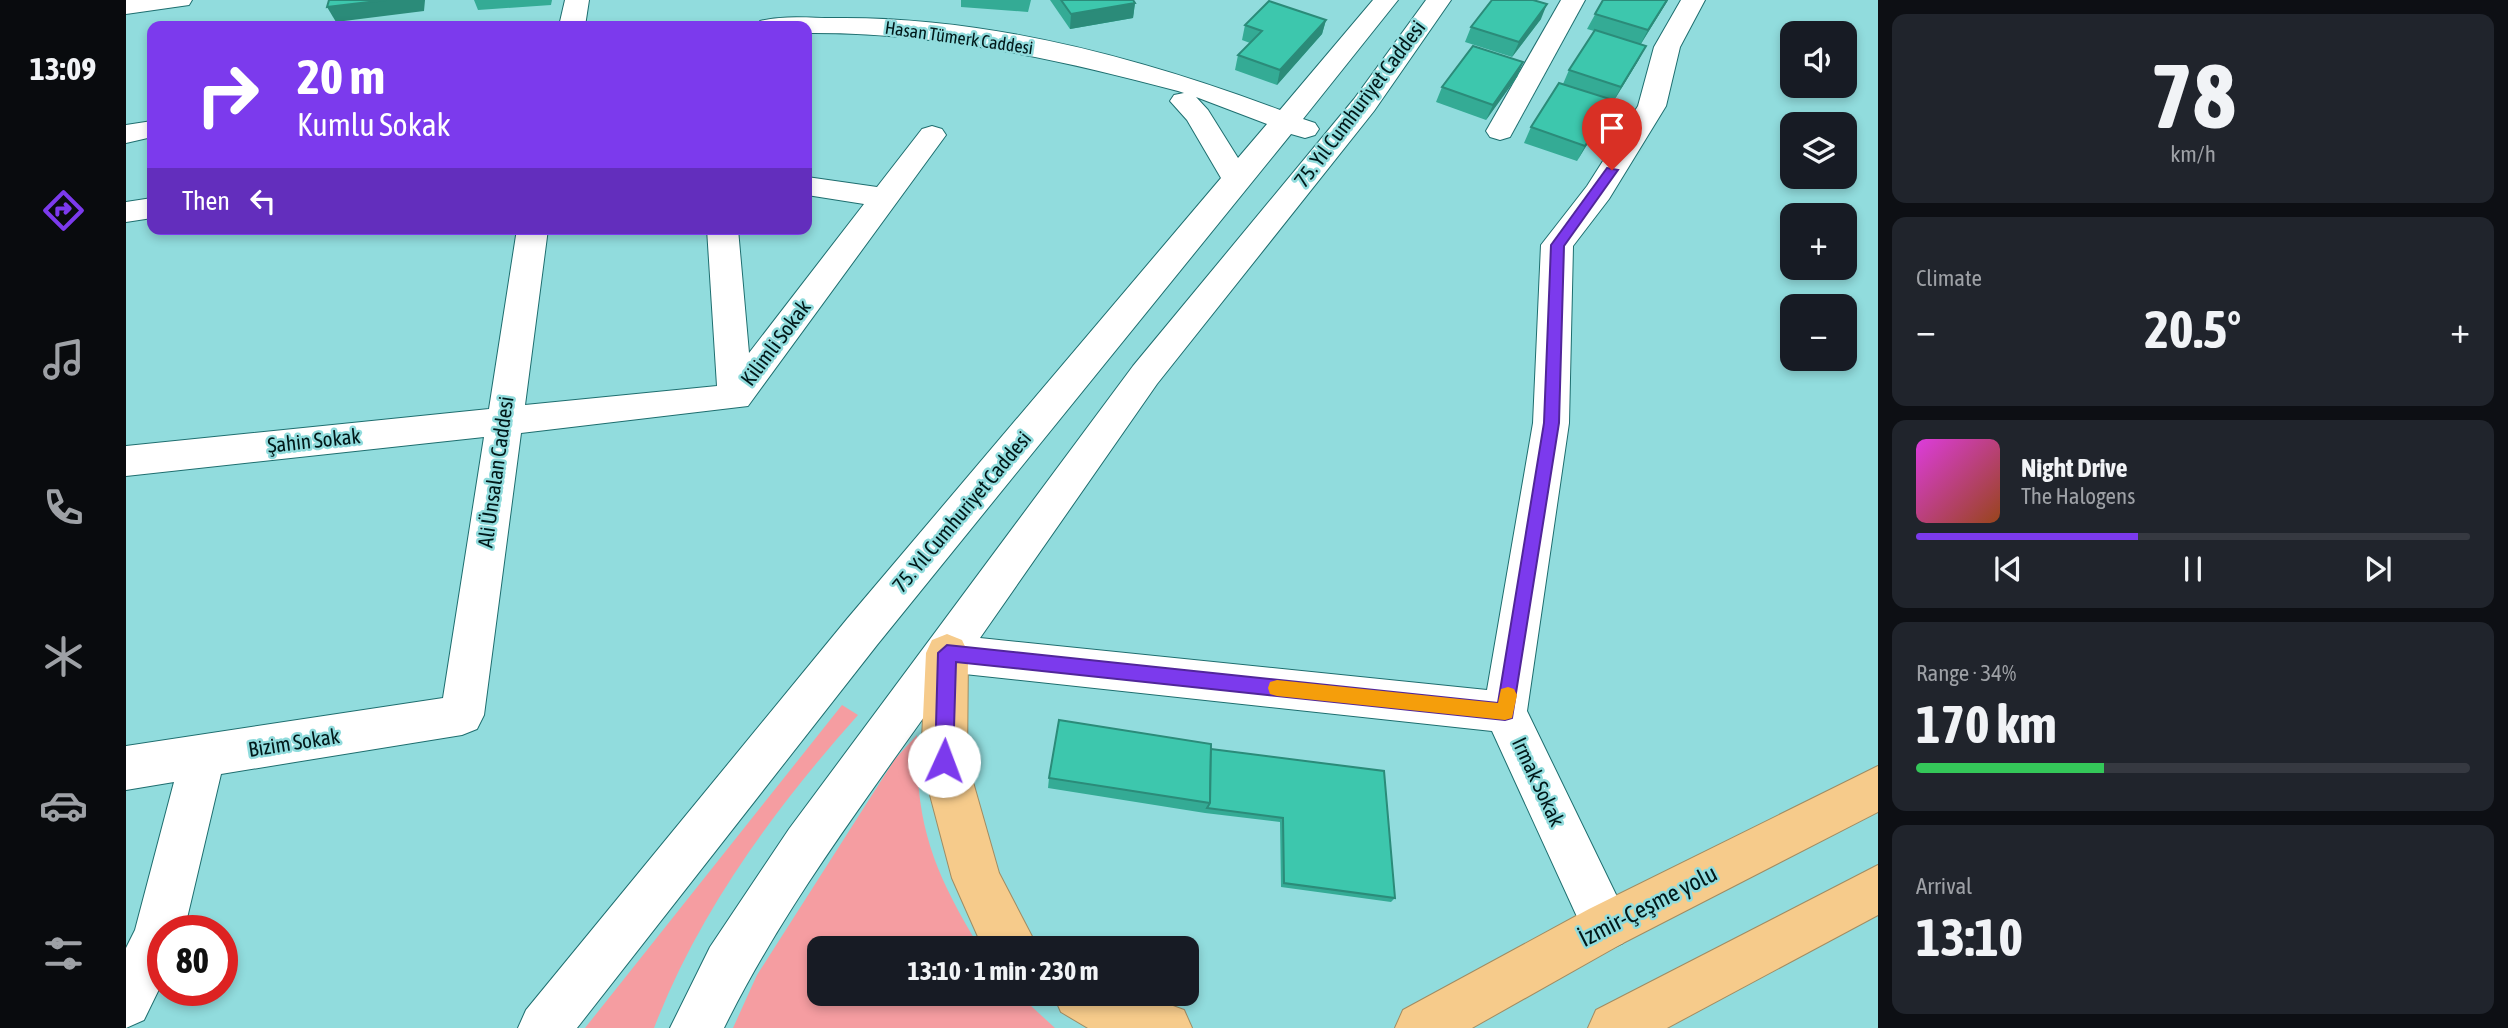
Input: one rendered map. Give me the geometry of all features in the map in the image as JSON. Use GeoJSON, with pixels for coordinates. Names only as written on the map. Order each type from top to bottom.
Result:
{"type":"FeatureCollection","features":[{"type":"Feature","properties":{"kind":"highway"},"geometry":{"type":"LineString","coordinates":[[947,653],[944,761],[976,878],[1002,936]]}},
{"type":"Feature","properties":{"kind":"highway","name":"İzmir-Çeşme yolu"},"geometry":{"type":"LineString","coordinates":[[1422,1028],[1606,926],[1878,788]]}},
{"type":"Feature","properties":{"kind":"highway"},"geometry":{"type":"LineString","coordinates":[[1614,1028],[1878,889]]}},
{"type":"Feature","properties":{"kind":"highway"},"geometry":{"type":"LineString","coordinates":[[1100,1006],[1167,1028]]}},
{"type":"Feature","properties":{"kind":"street"},"geometry":{"type":"LineString","coordinates":[[126,6],[180,0]]}},
{"type":"Feature","properties":{"kind":"street"},"geometry":{"type":"LineString","coordinates":[[573,21],[577,0]]}},
{"type":"Feature","properties":{"kind":"street","name":"75. Yıl Cumhuriyet Caddesi"},"geometry":{"type":"LineString","coordinates":[[544,1028],[862,632],[1386,0]]}},
{"type":"Feature","properties":{"kind":"street","name":"75. Yıl Cumhuriyet Caddesi"},"geometry":{"type":"LineString","coordinates":[[696,1028],[728,965],[806,846],[1145,375],[1328,150],[1439,0]]}},
{"type":"Feature","properties":{"kind":"street"},"geometry":{"type":"LineString","coordinates":[[1500,131],[1573,0]]}},
{"type":"Feature","properties":{"kind":"street","name":"Irmak Sokak"},"geometry":{"type":"LineString","coordinates":[[1606,926],[1505,712],[1552,423],[1557,245],[1598,192],[1652,106],[1667,47],[1693,0]]}},
{"type":"Feature","properties":{"kind":"street","name":"Hasan Tümerk Caddesi"},"geometry":{"type":"LineString","coordinates":[[812,26],[867,25],[975,36],[1072,55],[1145,76]]}},
{"type":"Feature","properties":{"kind":"street"},"geometry":{"type":"LineString","coordinates":[[1145,76],[1188,85],[1277,130]]}},
{"type":"Feature","properties":{"kind":"street"},"geometry":{"type":"LineString","coordinates":[[1145,76],[1184,101],[1199,116],[1237,180]]}},
{"type":"Feature","properties":{"kind":"street"},"geometry":{"type":"LineString","coordinates":[[1184,101],[1277,130],[1328,150]]}},
{"type":"Feature","properties":{"kind":"street"},"geometry":{"type":"LineString","coordinates":[[126,134],[147,130]]}},
{"type":"Feature","properties":{"kind":"street","name":"Kilimli Sokak"},"geometry":{"type":"LineString","coordinates":[[502,421],[735,397],[932,135]]}},
{"type":"Feature","properties":{"kind":"street"},"geometry":{"type":"LineString","coordinates":[[812,187],[885,198]]}},
{"type":"Feature","properties":{"kind":"street"},"geometry":{"type":"LineString","coordinates":[[126,212],[147,209]]}},
{"type":"Feature","properties":{"kind":"street","name":"Ali Ünsalan Caddesi"},"geometry":{"type":"LineString","coordinates":[[462,715],[502,421],[532,235]]}},
{"type":"Feature","properties":{"kind":"street"},"geometry":{"type":"LineString","coordinates":[[722,235],[735,397]]}},
{"type":"Feature","properties":{"kind":"street","name":"Şahin Sokak"},"geometry":{"type":"LineString","coordinates":[[126,461],[502,421]]}},
{"type":"Feature","properties":{"kind":"street"},"geometry":{"type":"LineString","coordinates":[[947,653],[1505,712]]}},
{"type":"Feature","properties":{"kind":"street","name":"Bizim Sokak"},"geometry":{"type":"LineString","coordinates":[[126,768],[462,715]]}},
{"type":"Feature","properties":{"kind":"street"},"geometry":{"type":"LineString","coordinates":[[126,1002],[158,937],[203,757]]}},
{"type":"Feature","properties":{"kind":"shaded area"},"geometry":{"type":"Polygon","coordinates":[[[842,705],[858,715],[797,787],[742,862],[693,943],[654,1028],[585,1028],[842,705]]]}},
{"type":"Feature","properties":{"kind":"shaded area"},"geometry":{"type":"Polygon","coordinates":[[[917,735],[920,796],[930,847],[950,895],[973,936],[807,936],[807,1006],[1031,1006],[1055,1028],[733,1028],[757,975],[895,759],[917,735]]]}},
{"type":"Feature","properties":{"kind":"building"},"geometry":{"type":"Polygon","coordinates":[[[329,0],[386,0],[327,7],[329,0]]]}},
{"type":"Feature","properties":{"kind":"building"},"geometry":{"type":"Polygon","coordinates":[[[1061,0],[1133,0],[1135,3],[1071,14],[1061,0]]]}},
{"type":"Feature","properties":{"kind":"building"},"geometry":{"type":"Polygon","coordinates":[[[1492,0],[1533,0],[1547,4],[1519,42],[1471,27],[1492,0]]]}},
{"type":"Feature","properties":{"kind":"building"},"geometry":{"type":"Polygon","coordinates":[[[1603,0],[1667,0],[1648,30],[1595,14],[1603,0]]]}},
{"type":"Feature","properties":{"kind":"building"},"geometry":{"type":"Polygon","coordinates":[[[1269,1],[1326,20],[1280,70],[1238,55],[1262,31],[1245,25],[1269,1]]]}},
{"type":"Feature","properties":{"kind":"building"},"geometry":{"type":"Polygon","coordinates":[[[1595,30],[1646,46],[1621,87],[1569,70],[1595,30]]]}},
{"type":"Feature","properties":{"kind":"building"},"geometry":{"type":"Polygon","coordinates":[[[1473,46],[1523,62],[1493,105],[1442,87],[1473,46]]]}},
{"type":"Feature","properties":{"kind":"building"},"geometry":{"type":"Polygon","coordinates":[[[1559,83],[1613,100],[1585,146],[1531,127],[1559,83]]]}},
{"type":"Feature","properties":{"kind":"building"},"geometry":{"type":"Polygon","coordinates":[[[1059,720],[1211,744],[1210,803],[1049,778],[1059,720]]]}},
{"type":"Feature","properties":{"kind":"building"},"geometry":{"type":"Polygon","coordinates":[[[1211,749],[1384,771],[1395,898],[1284,883],[1283,818],[1207,808],[1210,803],[1211,749]]]}},
{"type":"Feature","properties":{"kind":"slow traffic"},"geometry":{"type":"LineString","coordinates":[[1277,688],[1505,712],[1508,695]]}},
{"type":"Feature","properties":{"kind":"route"},"geometry":{"type":"LineString","coordinates":[[944,761],[947,653],[1505,712],[1552,423],[1557,245],[1612,170]]}}]}
